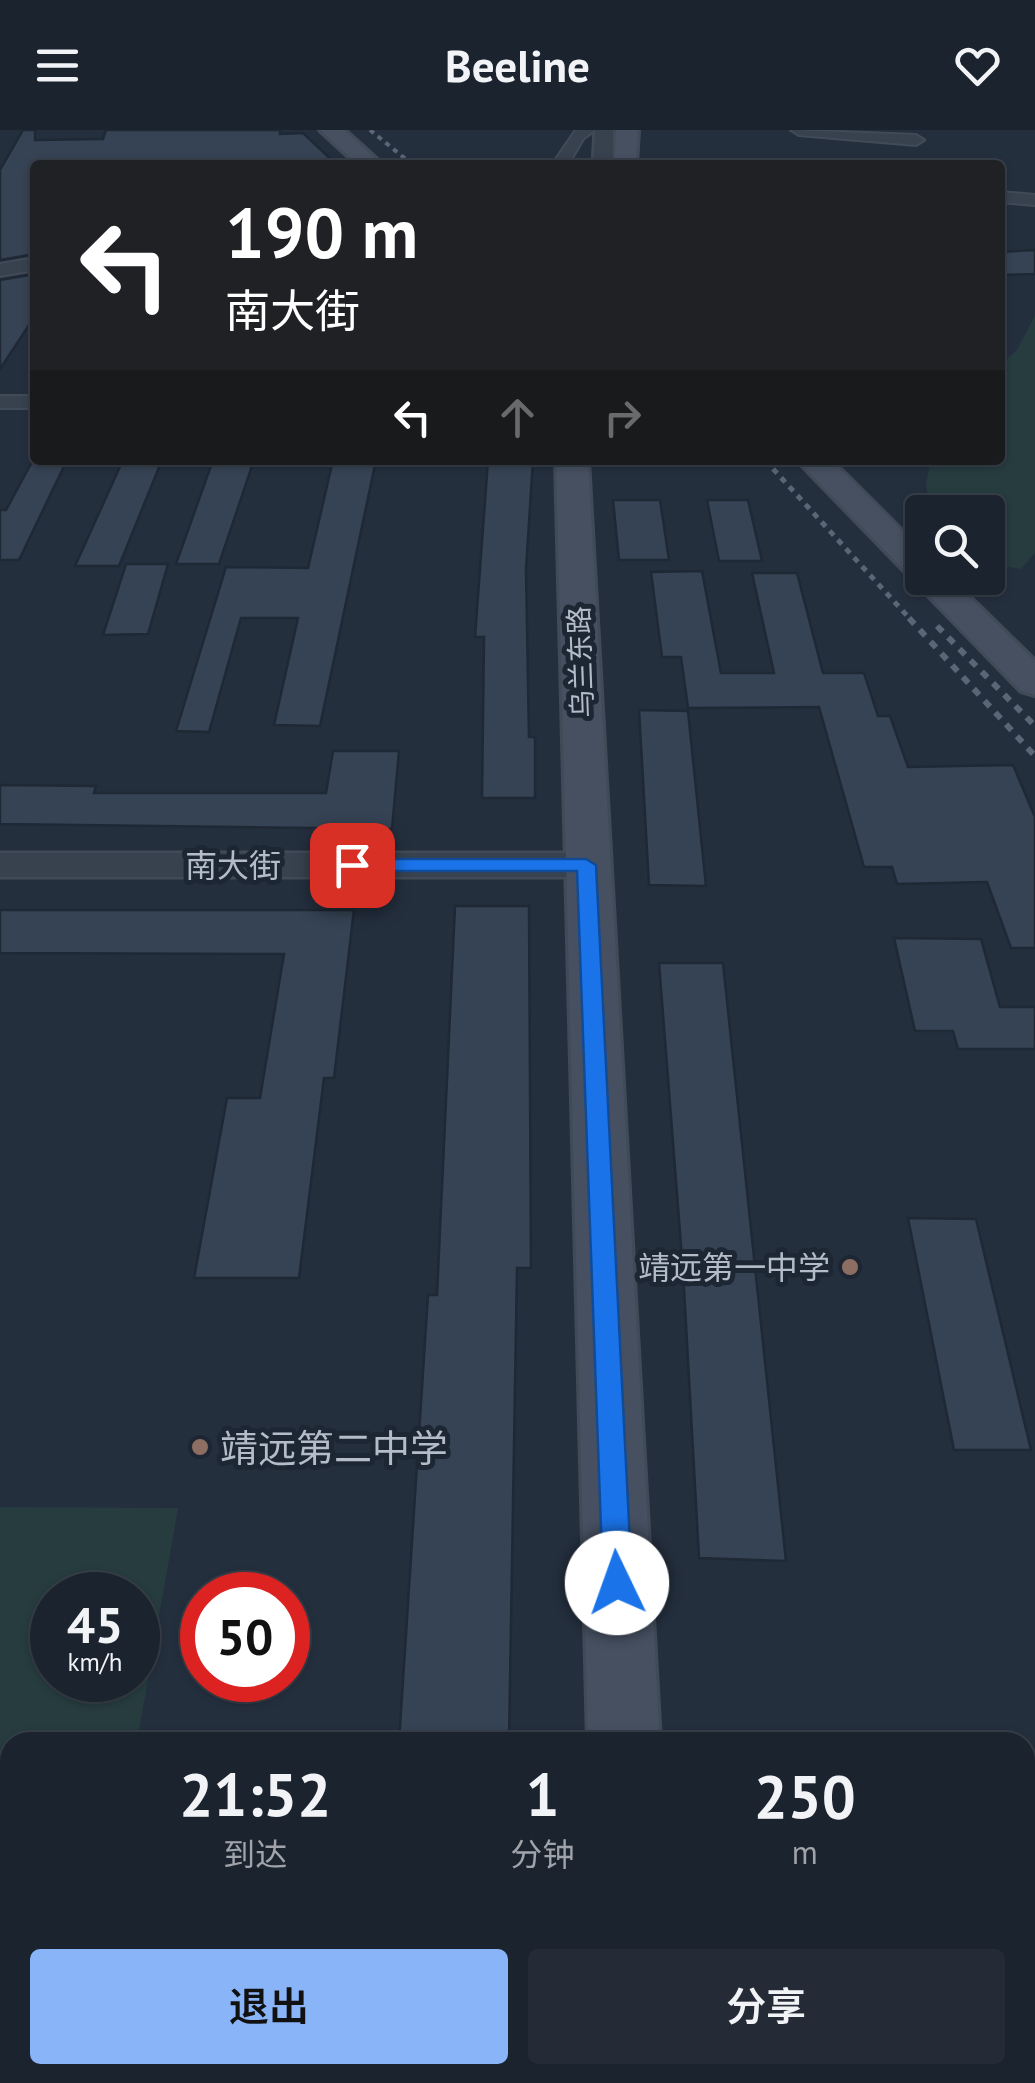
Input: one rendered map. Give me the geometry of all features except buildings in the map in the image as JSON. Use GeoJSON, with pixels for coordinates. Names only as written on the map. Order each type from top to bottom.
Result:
{"type":"FeatureCollection","features":[{"type":"Feature","properties":{"kind":"main road"},"geometry":{"type":"LineString","coordinates":[[331,130],[366,160]]}},
{"type":"Feature","properties":{"kind":"main road"},"geometry":{"type":"LineString","coordinates":[[624,160],[626,130]]}},
{"type":"Feature","properties":{"kind":"main road","name":"乌兰东路"},"geometry":{"type":"LineString","coordinates":[[572,465],[624,1732]]}},
{"type":"Feature","properties":{"kind":"main road"},"geometry":{"type":"LineString","coordinates":[[817,465],[905,553]]}},
{"type":"Feature","properties":{"kind":"main road"},"geometry":{"type":"LineString","coordinates":[[947,595],[1035,682]]}},
{"type":"Feature","properties":{"kind":"street"},"geometry":{"type":"LineString","coordinates":[[563,160],[577,136],[587,130]]}},
{"type":"Feature","properties":{"kind":"street"},"geometry":{"type":"LineString","coordinates":[[604,130],[604,160]]}},
{"type":"Feature","properties":{"kind":"street"},"geometry":{"type":"LineString","coordinates":[[799,130],[916,140]]}},
{"type":"Feature","properties":{"kind":"street"},"geometry":{"type":"LineString","coordinates":[[1005,197],[1035,200]]}},
{"type":"Feature","properties":{"kind":"street"},"geometry":{"type":"LineString","coordinates":[[1,271],[30,265]]}},
{"type":"Feature","properties":{"kind":"street"},"geometry":{"type":"LineString","coordinates":[[0,402],[30,402]]}},
{"type":"Feature","properties":{"kind":"street","name":"南大街"},"geometry":{"type":"LineString","coordinates":[[0,865],[586,865]]}},
{"type":"Feature","properties":{"kind":"green space"},"geometry":{"type":"Polygon","coordinates":[[[1035,315],[1035,553],[1021,569],[1005,567],[1005,495],[928,495],[926,483],[930,465],[1005,465],[1005,361],[1017,350],[1035,315]]]}},
{"type":"Feature","properties":{"kind":"green space"},"geometry":{"type":"Polygon","coordinates":[[[0,1507],[178,1508],[160,1611],[160,1572],[30,1572],[30,1702],[144,1702],[139,1732],[0,1732],[0,1507]]]}},
{"type":"Feature","properties":{"kind":"railway"},"geometry":{"type":"LineString","coordinates":[[370,130],[407,160]]}},
{"type":"Feature","properties":{"kind":"railway"},"geometry":{"type":"LineString","coordinates":[[770,465],[911,620]]}},
{"type":"Feature","properties":{"kind":"railway"},"geometry":{"type":"LineString","coordinates":[[909,618],[1035,756]]}},
{"type":"Feature","properties":{"kind":"railway"},"geometry":{"type":"LineString","coordinates":[[937,626],[1035,726]]}},
{"type":"Feature","properties":{"kind":"place","name":"靖远第一中学"},"geometry":{"type":"Point","coordinates":[850,1267]}},
{"type":"Feature","properties":{"kind":"place","name":"靖远第二中学"},"geometry":{"type":"Point","coordinates":[200,1447]}},
{"type":"Feature","properties":{"kind":"route"},"geometry":{"type":"LineString","coordinates":[[352,865],[586,865],[617,1583]]}}]}
